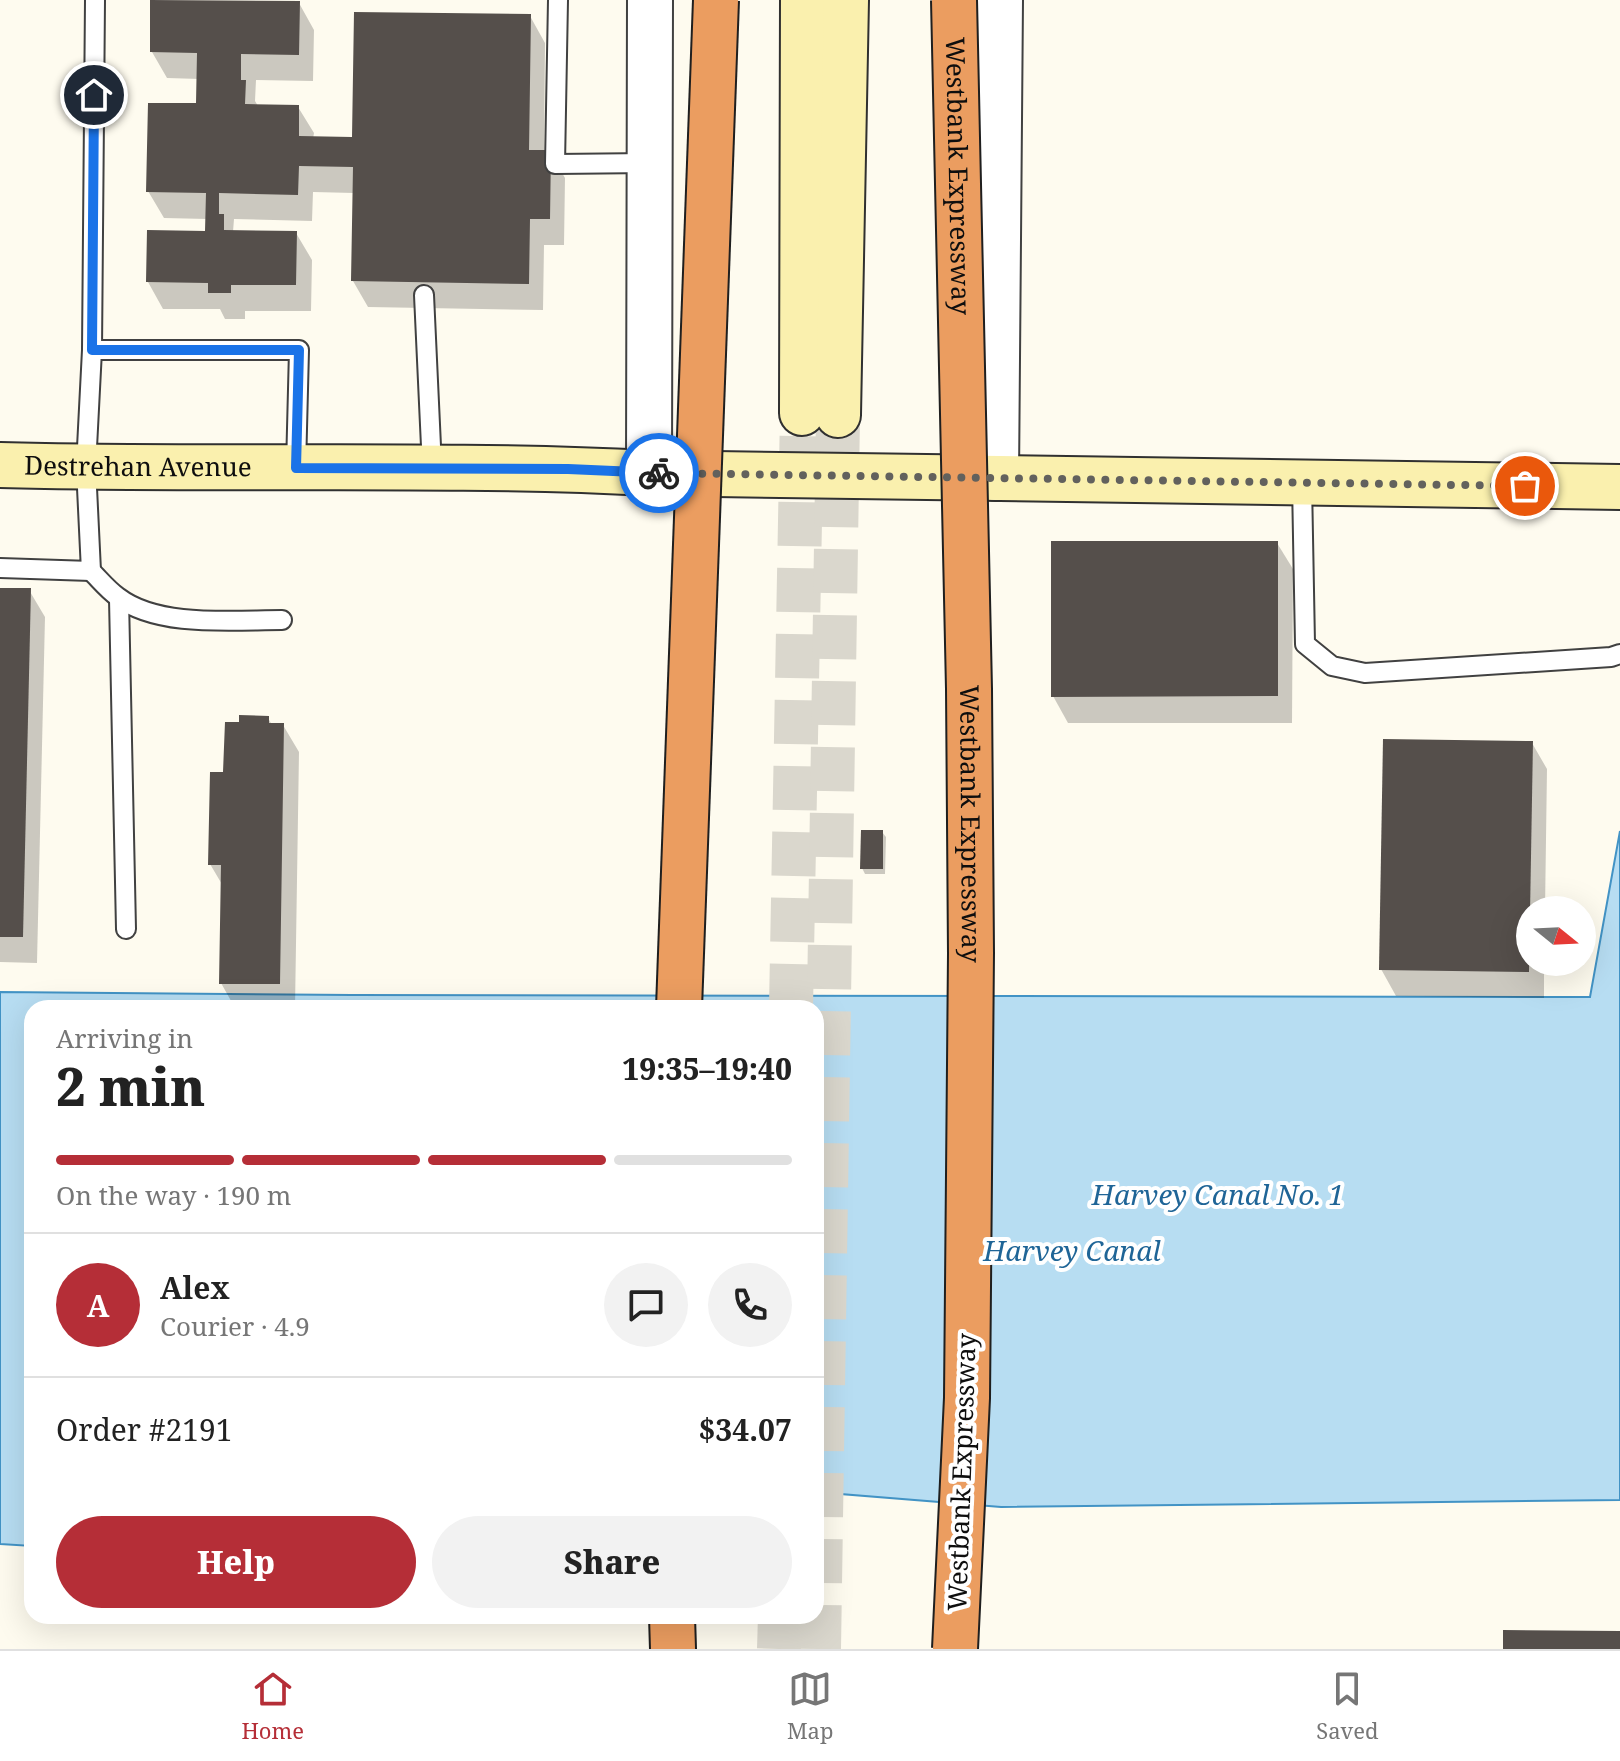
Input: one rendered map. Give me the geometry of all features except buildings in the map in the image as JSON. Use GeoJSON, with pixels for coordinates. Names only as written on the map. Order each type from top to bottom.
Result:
{"type":"FeatureCollection","features":[{"type":"Feature","properties":{"kind":"highway"},"geometry":{"type":"LineString","coordinates":[[679,1000],[716,0]]}},
{"type":"Feature","properties":{"kind":"highway","name":"Westbank Expressway"},"geometry":{"type":"LineString","coordinates":[[954,0],[969,689],[971,937],[967,1398],[955,1649]]}},
{"type":"Feature","properties":{"kind":"highway"},"geometry":{"type":"LineString","coordinates":[[672,1624],[673,1649]]}},
{"type":"Feature","properties":{"kind":"main road"},"geometry":{"type":"LineString","coordinates":[[803,0],[820,414],[846,0]]}},
{"type":"Feature","properties":{"kind":"main road","name":"Destrehan Avenue"},"geometry":{"type":"LineString","coordinates":[[0,465],[568,469],[649,473],[1620,487]]}},
{"type":"Feature","properties":{"kind":"street"},"geometry":{"type":"LineString","coordinates":[[649,473],[650,0]]}},
{"type":"Feature","properties":{"kind":"street","name":"Westbank Expressway"},"geometry":{"type":"LineString","coordinates":[[996,478],[1000,0]]}},
{"type":"Feature","properties":{"kind":"lane"},"geometry":{"type":"LineString","coordinates":[[95,0],[92,350],[86,467],[91,571],[119,599],[151,613],[195,621],[282,620]]}},
{"type":"Feature","properties":{"kind":"lane"},"geometry":{"type":"LineString","coordinates":[[558,0],[555,164],[650,163]]}},
{"type":"Feature","properties":{"kind":"lane"},"geometry":{"type":"LineString","coordinates":[[424,295],[432,469]]}},
{"type":"Feature","properties":{"kind":"lane"},"geometry":{"type":"LineString","coordinates":[[92,350],[299,350],[296,468]]}},
{"type":"Feature","properties":{"kind":"lane"},"geometry":{"type":"LineString","coordinates":[[1302,483],[1305,644],[1332,666],[1365,673],[1620,654]]}},
{"type":"Feature","properties":{"kind":"lane"},"geometry":{"type":"LineString","coordinates":[[0,568],[91,571]]}},
{"type":"Feature","properties":{"kind":"lane"},"geometry":{"type":"LineString","coordinates":[[119,599],[126,929]]}},
{"type":"Feature","properties":{"kind":"water","name":"Harvey Canal"},"geometry":{"type":"Polygon","coordinates":[[[1620,831],[1620,1500],[1001,1507],[824,1493],[824,1000],[24,1000],[24,1546],[0,1544],[0,992],[1590,997],[1620,831]]]}},
{"type":"Feature","properties":{"kind":"tunnel"},"geometry":{"type":"LineString","coordinates":[[791,1000],[802,413]]}},
{"type":"Feature","properties":{"kind":"tunnel"},"geometry":{"type":"LineString","coordinates":[[824,1324],[838,415]]}},
{"type":"Feature","properties":{"kind":"tunnel"},"geometry":{"type":"LineString","coordinates":[[779,1649],[780,1624]]}},
{"type":"Feature","properties":{"kind":"tunnel"},"geometry":{"type":"LineString","coordinates":[[819,1624],[819,1649]]}},
{"type":"Feature","properties":{"kind":"way so far"},"geometry":{"type":"LineString","coordinates":[[659,473],[1525,486]]}},
{"type":"Feature","properties":{"kind":"route"},"geometry":{"type":"LineString","coordinates":[[94,95],[92,350],[299,350],[296,468],[568,469],[659,473]]}},
{"type":"Feature","properties":{"kind":"water label","name":"Harvey Canal No. 1"},"geometry":{"type":"Point","coordinates":[1218,1195]}}]}
